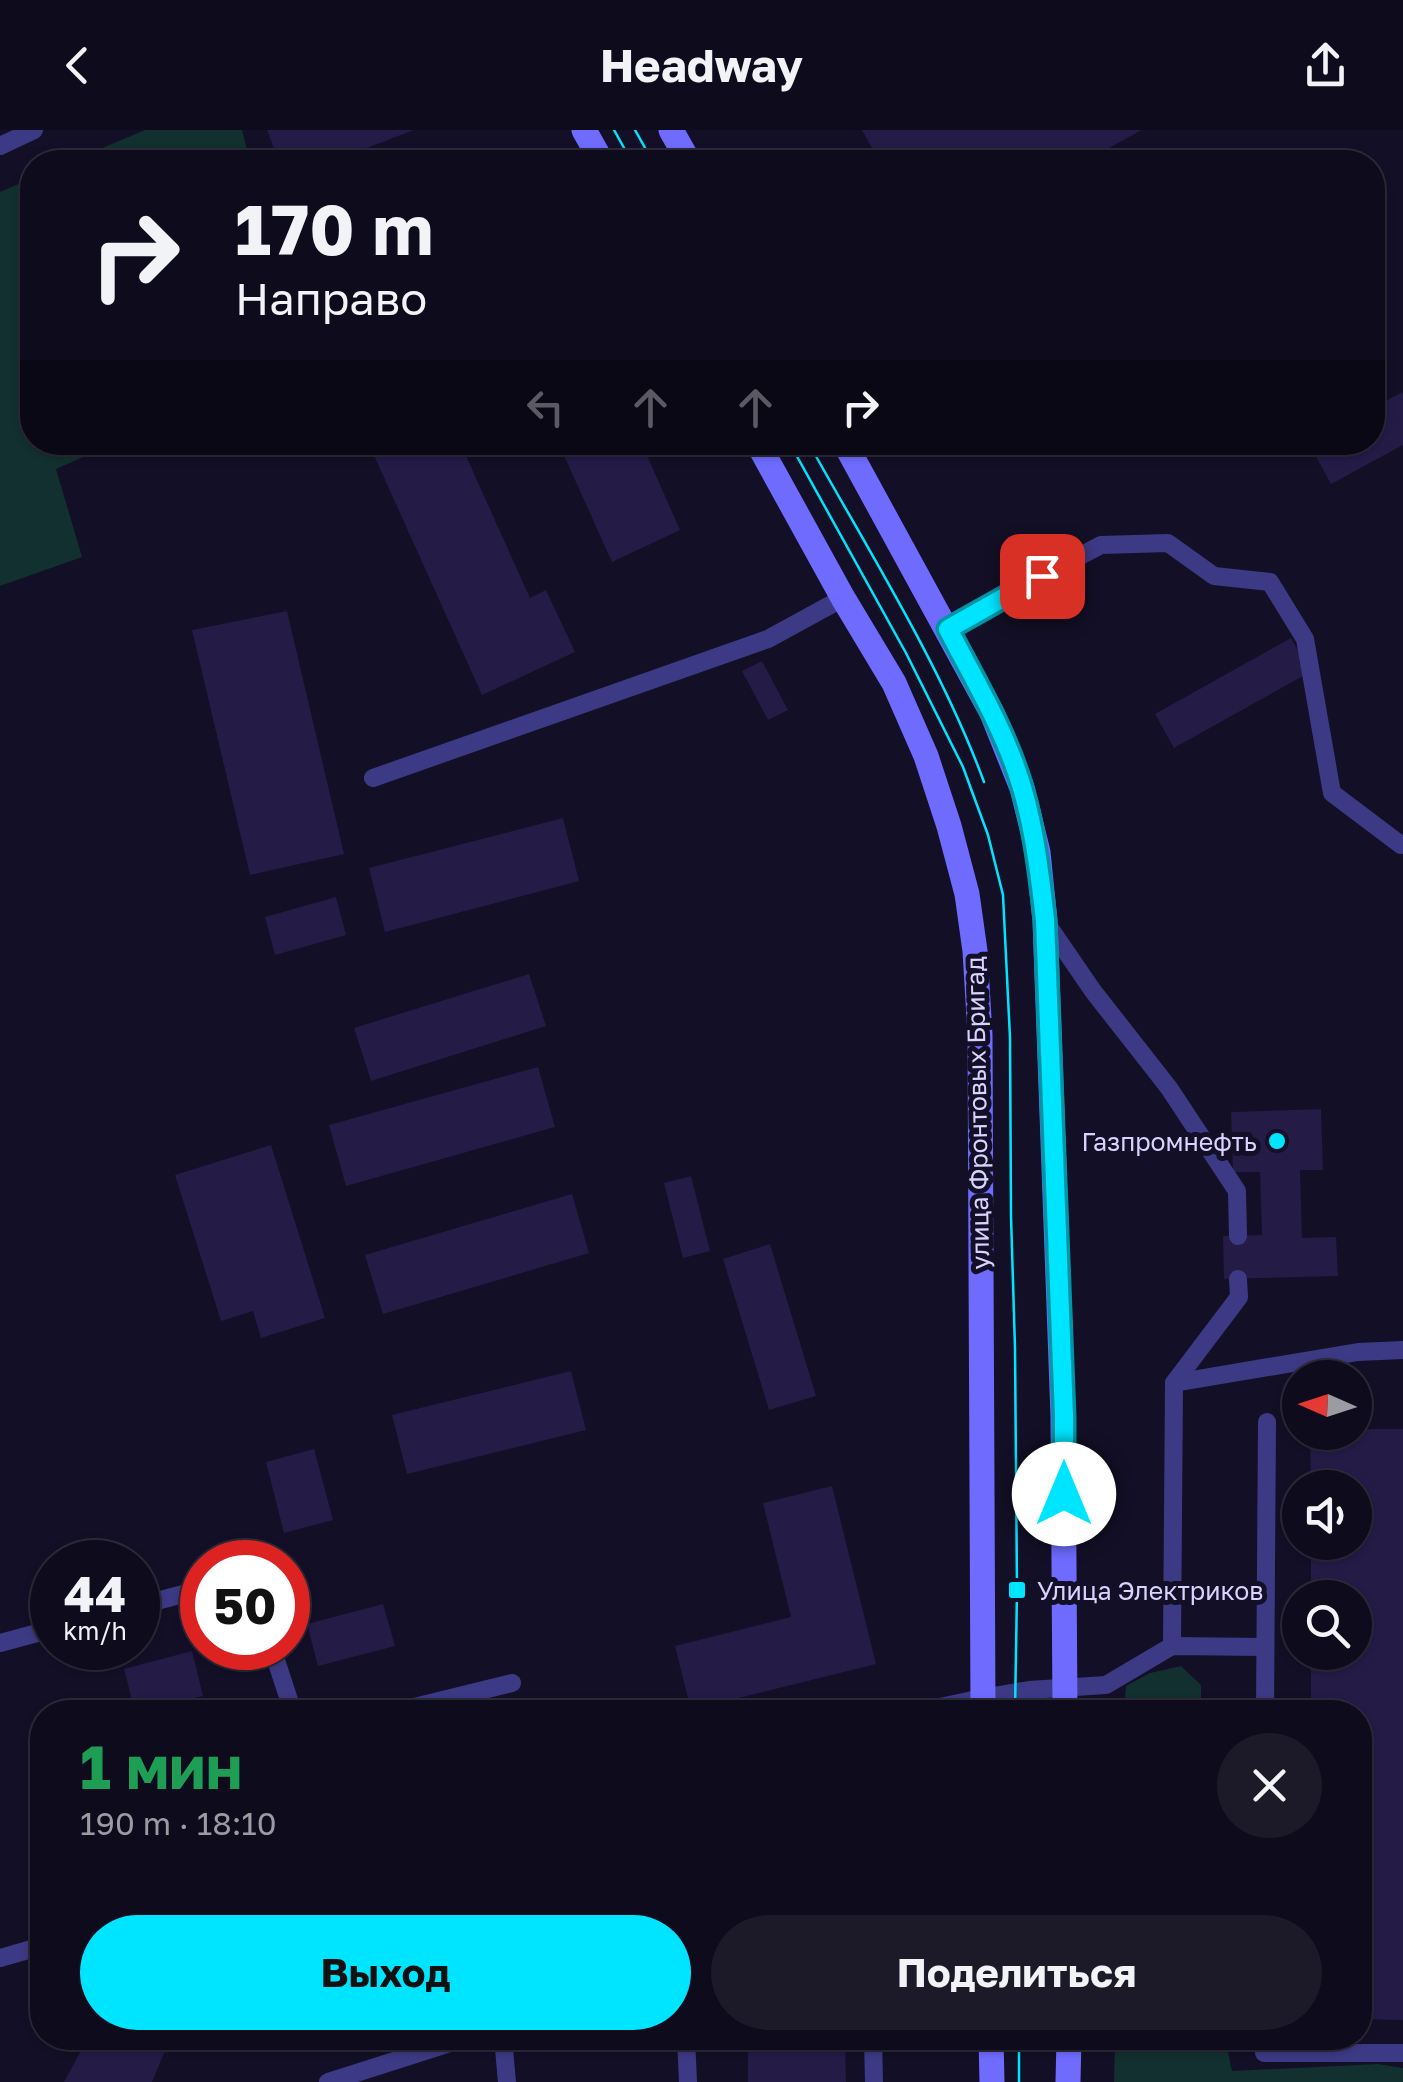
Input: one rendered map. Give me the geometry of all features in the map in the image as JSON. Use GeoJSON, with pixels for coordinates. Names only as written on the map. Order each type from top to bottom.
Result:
{"type":"FeatureCollection","features":[{"type":"Feature","properties":{"kind":"main road","name":"улица Фронтовых Бригад"},"geometry":{"type":"LineString","coordinates":[[764,455],[894,683],[926,756],[967,894],[980,1035],[983,1700]]}},
{"type":"Feature","properties":{"kind":"main road"},"geometry":{"type":"LineString","coordinates":[[851,455],[992,713],[1022,788],[1038,852],[1045,920],[1064,1416],[1065,1700]]}},
{"type":"Feature","properties":{"kind":"main road"},"geometry":{"type":"LineString","coordinates":[[991,2050],[992,2082]]}},
{"type":"Feature","properties":{"kind":"main road"},"geometry":{"type":"LineString","coordinates":[[1068,2050],[1068,2082]]}},
{"type":"Feature","properties":{"kind":"lane"},"geometry":{"type":"LineString","coordinates":[[3,141],[34,130]]}},
{"type":"Feature","properties":{"kind":"lane"},"geometry":{"type":"LineString","coordinates":[[948,629],[1101,545],[1168,544],[1214,576],[1270,582],[1305,639],[1332,794],[1403,844]]}},
{"type":"Feature","properties":{"kind":"lane"},"geometry":{"type":"LineString","coordinates":[[373,778],[768,640],[844,598]]}},
{"type":"Feature","properties":{"kind":"lane"},"geometry":{"type":"LineString","coordinates":[[1045,920],[1093,991],[1168,1088],[1237,1192],[1238,1236]]}},
{"type":"Feature","properties":{"kind":"lane"},"geometry":{"type":"LineString","coordinates":[[1172,1646],[1174,1383],[1239,1297],[1238,1279]]}},
{"type":"Feature","properties":{"kind":"lane"},"geometry":{"type":"LineString","coordinates":[[1174,1383],[1358,1352],[1403,1350]]}},
{"type":"Feature","properties":{"kind":"lane"},"geometry":{"type":"LineString","coordinates":[[1265,1700],[1266,1422]]}},
{"type":"Feature","properties":{"kind":"lane"},"geometry":{"type":"LineString","coordinates":[[0,1643],[30,1635]]}},
{"type":"Feature","properties":{"kind":"lane"},"geometry":{"type":"LineString","coordinates":[[1068,1700],[1106,1685],[1172,1646],[1265,1647]]}},
{"type":"Feature","properties":{"kind":"lane"},"geometry":{"type":"LineString","coordinates":[[279,1670],[289,1700]]}},
{"type":"Feature","properties":{"kind":"lane"},"geometry":{"type":"LineString","coordinates":[[443,1700],[512,1683]]}},
{"type":"Feature","properties":{"kind":"lane"},"geometry":{"type":"LineString","coordinates":[[996,1700],[1014,1693],[1059,1700]]}},
{"type":"Feature","properties":{"kind":"lane"},"geometry":{"type":"LineString","coordinates":[[0,1958],[30,1949]]}},
{"type":"Feature","properties":{"kind":"lane"},"geometry":{"type":"LineString","coordinates":[[328,2082],[428,2050]]}},
{"type":"Feature","properties":{"kind":"lane"},"geometry":{"type":"LineString","coordinates":[[504,2050],[506,2082]]}},
{"type":"Feature","properties":{"kind":"lane"},"geometry":{"type":"LineString","coordinates":[[687,2050],[688,2082]]}},
{"type":"Feature","properties":{"kind":"lane"},"geometry":{"type":"LineString","coordinates":[[874,2050],[874,2082]]}},
{"type":"Feature","properties":{"kind":"lane"},"geometry":{"type":"LineString","coordinates":[[1264,2050],[1403,2054]]}},
{"type":"Feature","properties":{"kind":"green space"},"geometry":{"type":"Polygon","coordinates":[[[145,130],[242,130],[247,150],[98,150],[145,130]]]}},
{"type":"Feature","properties":{"kind":"green space"},"geometry":{"type":"Polygon","coordinates":[[[20,183],[20,455],[88,455],[56,469],[82,557],[0,586],[0,192],[20,183]]]}},
{"type":"Feature","properties":{"kind":"green space"},"geometry":{"type":"Polygon","coordinates":[[[1181,1666],[1201,1685],[1201,1700],[1125,1700],[1126,1686],[1150,1673],[1181,1666]]]}},
{"type":"Feature","properties":{"kind":"green space"},"geometry":{"type":"Polygon","coordinates":[[[1115,2050],[1228,2050],[1232,2071],[1378,2064],[1403,2068],[1403,2082],[1114,2082],[1115,2050]]]}},
{"type":"Feature","properties":{"kind":"building"},"geometry":{"type":"Polygon","coordinates":[[[267,130],[414,130],[362,150],[274,150],[267,130]]]}},
{"type":"Feature","properties":{"kind":"building"},"geometry":{"type":"Polygon","coordinates":[[[862,130],[1142,130],[1105,150],[873,150],[862,130]]]}},
{"type":"Feature","properties":{"kind":"building"},"geometry":{"type":"Polygon","coordinates":[[[1403,392],[1403,445],[1385,455],[1385,401],[1403,392]]]}},
{"type":"Feature","properties":{"kind":"building"},"geometry":{"type":"Polygon","coordinates":[[[374,455],[466,455],[530,598],[546,590],[575,652],[482,695],[374,455]]]}},
{"type":"Feature","properties":{"kind":"building"},"geometry":{"type":"Polygon","coordinates":[[[564,455],[647,455],[680,530],[612,562],[564,455]]]}},
{"type":"Feature","properties":{"kind":"building"},"geometry":{"type":"Polygon","coordinates":[[[1315,455],[1385,455],[1331,484],[1315,455]]]}},
{"type":"Feature","properties":{"kind":"building"},"geometry":{"type":"Polygon","coordinates":[[[287,611],[344,854],[250,875],[192,630],[287,611]]]}},
{"type":"Feature","properties":{"kind":"building"},"geometry":{"type":"Polygon","coordinates":[[[1291,638],[1310,672],[1174,748],[1155,714],[1291,638]]]}},
{"type":"Feature","properties":{"kind":"building"},"geometry":{"type":"Polygon","coordinates":[[[762,661],[788,710],[768,720],[742,671],[762,661]]]}},
{"type":"Feature","properties":{"kind":"building"},"geometry":{"type":"Polygon","coordinates":[[[563,818],[579,881],[385,932],[369,868],[563,818]]]}},
{"type":"Feature","properties":{"kind":"building"},"geometry":{"type":"Polygon","coordinates":[[[336,897],[346,935],[275,955],[265,917],[336,897]]]}},
{"type":"Feature","properties":{"kind":"building"},"geometry":{"type":"Polygon","coordinates":[[[529,974],[546,1026],[371,1081],[354,1028],[529,974]]]}},
{"type":"Feature","properties":{"kind":"building"},"geometry":{"type":"Polygon","coordinates":[[[538,1067],[555,1127],[346,1186],[329,1125],[538,1067]]]}},
{"type":"Feature","properties":{"kind":"building"},"geometry":{"type":"Polygon","coordinates":[[[1321,1109],[1323,1170],[1300,1170],[1302,1238],[1336,1237],[1338,1276],[1224,1279],[1223,1236],[1262,1235],[1260,1172],[1233,1172],[1231,1112],[1321,1109]]]}},
{"type":"Feature","properties":{"kind":"building"},"geometry":{"type":"Polygon","coordinates":[[[271,1145],[325,1318],[261,1338],[253,1311],[221,1321],[175,1175],[271,1145]]]}},
{"type":"Feature","properties":{"kind":"building"},"geometry":{"type":"Polygon","coordinates":[[[691,1176],[710,1251],[683,1258],[664,1183],[691,1176]]]}},
{"type":"Feature","properties":{"kind":"building"},"geometry":{"type":"Polygon","coordinates":[[[572,1194],[589,1253],[383,1314],[365,1255],[572,1194]]]}},
{"type":"Feature","properties":{"kind":"building"},"geometry":{"type":"Polygon","coordinates":[[[770,1244],[816,1396],[769,1410],[723,1259],[770,1244]]]}},
{"type":"Feature","properties":{"kind":"building"},"geometry":{"type":"Polygon","coordinates":[[[571,1371],[586,1430],[407,1474],[392,1415],[571,1371]]]}},
{"type":"Feature","properties":{"kind":"building"},"geometry":{"type":"Polygon","coordinates":[[[1372,1429],[1403,1429],[1403,2020],[1372,2019],[1372,1700],[1311,1700],[1311,1670],[1372,1670],[1372,1580],[1311,1580],[1311,1560],[1372,1560],[1372,1470],[1311,1470],[1310,1450],[1372,1450],[1372,1429]]]}},
{"type":"Feature","properties":{"kind":"building"},"geometry":{"type":"Polygon","coordinates":[[[314,1449],[333,1520],[284,1533],[266,1462],[314,1449]]]}},
{"type":"Feature","properties":{"kind":"building"},"geometry":{"type":"Polygon","coordinates":[[[832,1486],[876,1664],[731,1700],[688,1700],[675,1646],[791,1617],[763,1503],[832,1486]]]}},
{"type":"Feature","properties":{"kind":"building"},"geometry":{"type":"Polygon","coordinates":[[[383,1604],[395,1646],[318,1666],[310,1623],[383,1604]]]}},
{"type":"Feature","properties":{"kind":"building"},"geometry":{"type":"Polygon","coordinates":[[[180,1654],[180,1670],[197,1670],[203,1696],[186,1700],[132,1700],[124,1670],[160,1670],[160,1659],[180,1654]]]}},
{"type":"Feature","properties":{"kind":"building"},"geometry":{"type":"Polygon","coordinates":[[[81,2050],[178,2050],[164,2053],[152,2082],[64,2082],[81,2050]]]}},
{"type":"Feature","properties":{"kind":"building"},"geometry":{"type":"Polygon","coordinates":[[[748,2050],[845,2050],[846,2082],[748,2082],[748,2050]]]}},
{"type":"Feature","properties":{"kind":"tram line"},"geometry":{"type":"LineString","coordinates":[[614,130],[625,150]]}},
{"type":"Feature","properties":{"kind":"tram line"},"geometry":{"type":"LineString","coordinates":[[635,130],[646,150]]}},
{"type":"Feature","properties":{"kind":"tram line"},"geometry":{"type":"LineString","coordinates":[[796,455],[906,653],[963,767],[988,835],[1003,895],[1010,1038],[1015,1348],[1015,1700]]}},
{"type":"Feature","properties":{"kind":"tram line"},"geometry":{"type":"LineString","coordinates":[[815,455],[926,652],[984,782]]}},
{"type":"Feature","properties":{"kind":"tram line"},"geometry":{"type":"LineString","coordinates":[[1019,2050],[1019,2082]]}},
{"type":"Feature","properties":{"kind":"place","name":"Газпромнефть"},"geometry":{"type":"Point","coordinates":[1277,1141]}},
{"type":"Feature","properties":{"kind":"place","name":"Улица Электриков"},"geometry":{"type":"Point","coordinates":[1017,1590]}},
{"type":"Feature","properties":{"kind":"route"},"geometry":{"type":"LineString","coordinates":[[1042,576],[948,629],[992,713],[1022,788],[1038,852],[1045,920],[1064,1494]]}}]}
